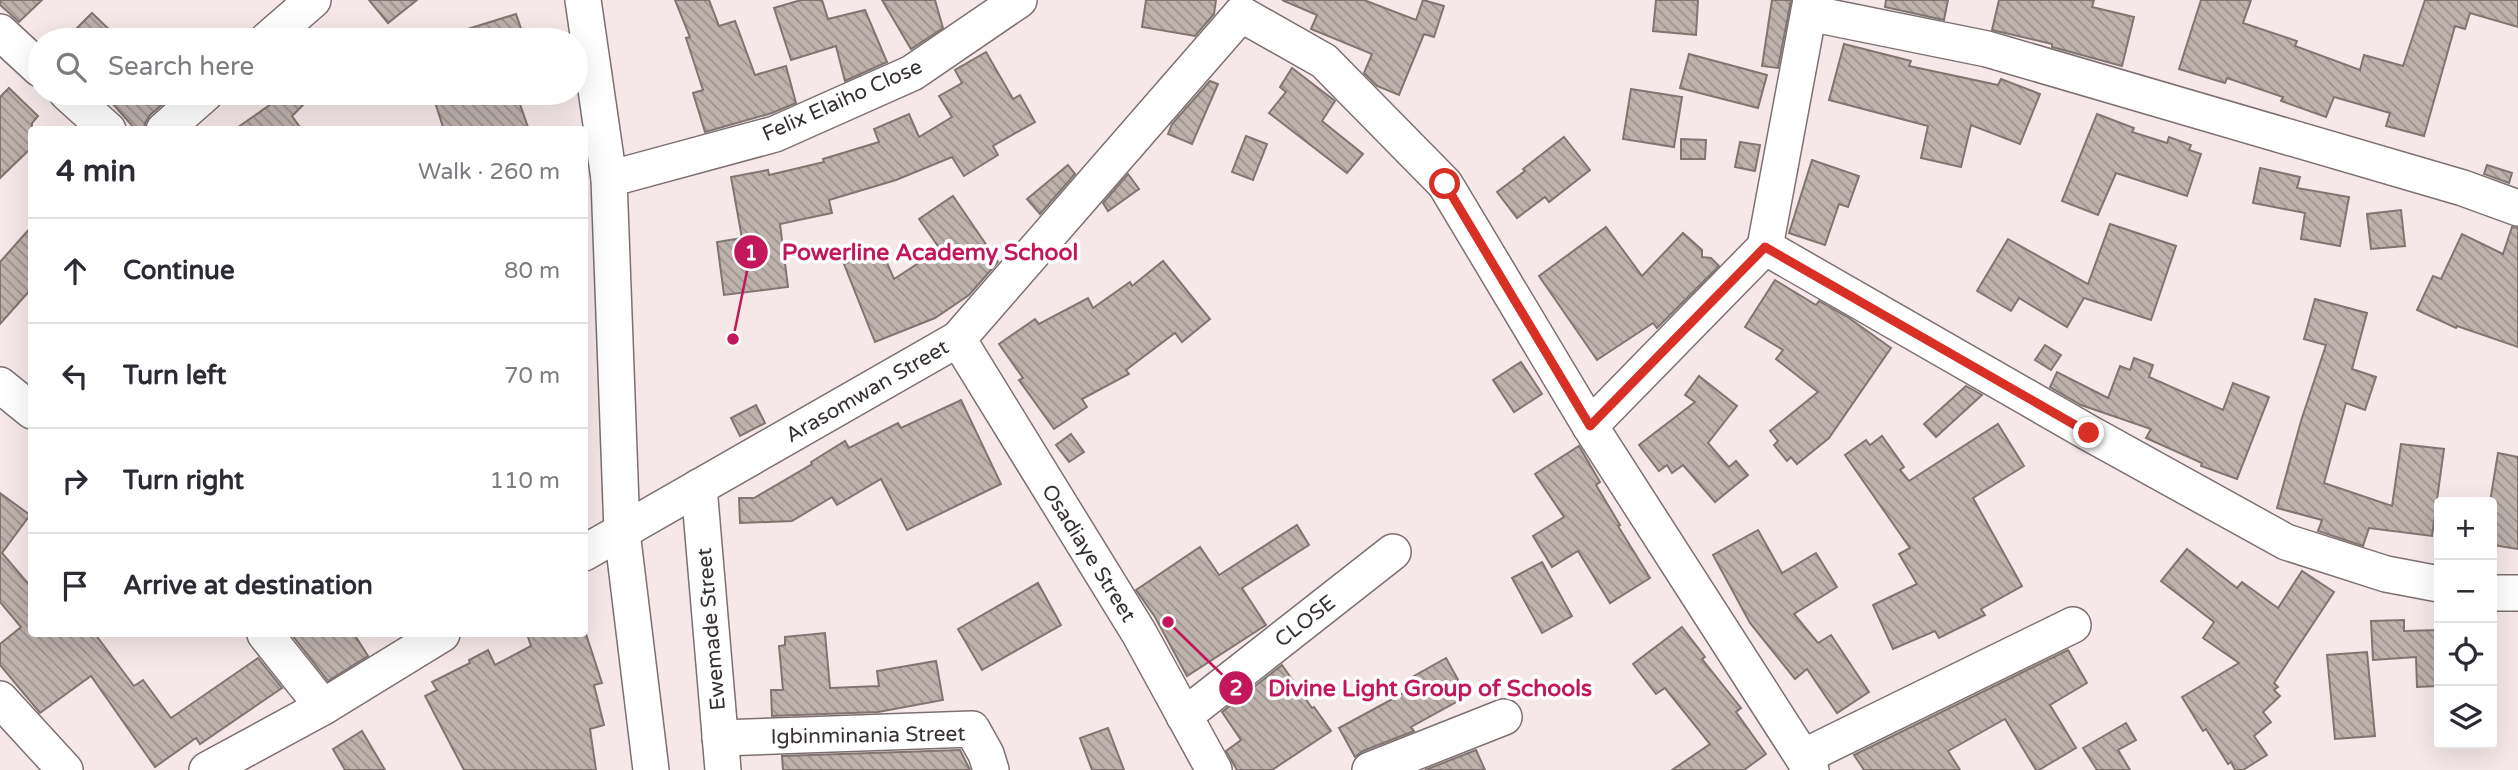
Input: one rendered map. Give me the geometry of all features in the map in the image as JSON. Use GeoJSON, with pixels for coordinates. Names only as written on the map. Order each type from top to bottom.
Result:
{"type":"FeatureCollection","features":[{"type":"Feature","properties":{"kind":"street"},"geometry":{"type":"LineString","coordinates":[[281,28],[313,0]]}},
{"type":"Feature","properties":{"kind":"street"},"geometry":{"type":"LineString","coordinates":[[583,0],[587,28]]}},
{"type":"Feature","properties":{"kind":"street","name":"Felix Elaiho Close"},"geometry":{"type":"LineString","coordinates":[[609,179],[775,134],[912,73],[1020,0]]}},
{"type":"Feature","properties":{"kind":"street"},"geometry":{"type":"LineString","coordinates":[[1243,7],[1324,61],[1445,184],[1590,426],[1807,763],[2073,625]]}},
{"type":"Feature","properties":{"kind":"street","name":"Arasomwan Street"},"geometry":{"type":"LineString","coordinates":[[588,551],[958,340],[1243,7]]}},
{"type":"Feature","properties":{"kind":"street"},"geometry":{"type":"LineString","coordinates":[[1590,426],[1765,247],[1810,7],[1987,49],[2463,188],[2518,208]]}},
{"type":"Feature","properties":{"kind":"street"},"geometry":{"type":"LineString","coordinates":[[0,32],[28,58]]}},
{"type":"Feature","properties":{"kind":"street"},"geometry":{"type":"LineString","coordinates":[[588,34],[609,179],[622,532],[651,770]]}},
{"type":"Feature","properties":{"kind":"street"},"geometry":{"type":"LineString","coordinates":[[80,105],[104,126]]}},
{"type":"Feature","properties":{"kind":"street"},"geometry":{"type":"LineString","coordinates":[[169,126],[192,105]]}},
{"type":"Feature","properties":{"kind":"street"},"geometry":{"type":"LineString","coordinates":[[1765,247],[2286,542],[2386,574],[2434,583]]}},
{"type":"Feature","properties":{"kind":"street","name":"Osadiaye Street"},"geometry":{"type":"LineString","coordinates":[[958,340],[1139,633],[1214,770]]}},
{"type":"Feature","properties":{"kind":"street"},"geometry":{"type":"LineString","coordinates":[[0,385],[28,408]]}},
{"type":"Feature","properties":{"kind":"street","name":"Ewemade Street"},"geometry":{"type":"LineString","coordinates":[[699,487],[721,754]]}},
{"type":"Feature","properties":{"kind":"street","name":"CLOSE"},"geometry":{"type":"LineString","coordinates":[[1184,716],[1393,552]]}},
{"type":"Feature","properties":{"kind":"street"},"geometry":{"type":"LineString","coordinates":[[2497,593],[2518,593]]}},
{"type":"Feature","properties":{"kind":"street"},"geometry":{"type":"LineString","coordinates":[[267,637],[323,706]]}},
{"type":"Feature","properties":{"kind":"street"},"geometry":{"type":"LineString","coordinates":[[207,770],[323,706],[397,644],[428,637]]}},
{"type":"Feature","properties":{"kind":"street"},"geometry":{"type":"LineString","coordinates":[[0,699],[65,770]]}},
{"type":"Feature","properties":{"kind":"street"},"geometry":{"type":"LineString","coordinates":[[1370,770],[1504,717]]}},
{"type":"Feature","properties":{"kind":"street","name":"Igbinminania Street"},"geometry":{"type":"LineString","coordinates":[[721,754],[972,729],[986,754],[991,770]]}},
{"type":"Feature","properties":{"kind":"building"},"geometry":{"type":"Polygon","coordinates":[[[0,0],[42,0],[19,22],[0,5],[0,0]]]}},
{"type":"Feature","properties":{"kind":"building"},"geometry":{"type":"Polygon","coordinates":[[[369,0],[417,0],[388,23],[369,0]]]}},
{"type":"Feature","properties":{"kind":"building"},"geometry":{"type":"Polygon","coordinates":[[[675,0],[709,0],[719,26],[735,21],[755,75],[786,66],[796,103],[772,113],[705,132],[693,93],[703,90],[686,38],[690,37],[675,0]]]}},
{"type":"Feature","properties":{"kind":"building"},"geometry":{"type":"Polygon","coordinates":[[[801,0],[822,0],[828,19],[865,10],[887,62],[845,81],[836,46],[791,60],[774,8],[801,0]]]}},
{"type":"Feature","properties":{"kind":"building"},"geometry":{"type":"Polygon","coordinates":[[[882,0],[935,0],[943,28],[911,49],[882,0]]]}},
{"type":"Feature","properties":{"kind":"building"},"geometry":{"type":"Polygon","coordinates":[[[1146,0],[1216,0],[1214,14],[1195,36],[1142,27],[1146,0]]]}},
{"type":"Feature","properties":{"kind":"building"},"geometry":{"type":"Polygon","coordinates":[[[1282,0],[1364,0],[1416,20],[1423,0],[1444,6],[1434,37],[1424,34],[1399,95],[1377,86],[1364,73],[1372,54],[1311,29],[1317,15],[1282,0]]]}},
{"type":"Feature","properties":{"kind":"building"},"geometry":{"type":"Polygon","coordinates":[[[1656,0],[1698,0],[1696,35],[1653,31],[1656,0]]]}},
{"type":"Feature","properties":{"kind":"building"},"geometry":{"type":"Polygon","coordinates":[[[1772,0],[1791,0],[1778,68],[1762,66],[1772,0]]]}},
{"type":"Feature","properties":{"kind":"building"},"geometry":{"type":"Polygon","coordinates":[[[1886,0],[1948,0],[1944,20],[1885,7],[1886,0]]]}},
{"type":"Feature","properties":{"kind":"building"},"geometry":{"type":"Polygon","coordinates":[[[1999,0],[2094,0],[2092,7],[2134,17],[2122,66],[2052,47],[2052,44],[1992,30],[1999,0]]]}},
{"type":"Feature","properties":{"kind":"building"},"geometry":{"type":"Polygon","coordinates":[[[2201,0],[2251,0],[2243,23],[2297,41],[2295,46],[2360,70],[2364,55],[2403,66],[2425,0],[2518,0],[2518,27],[2470,13],[2465,29],[2455,26],[2424,136],[2386,126],[2390,113],[2334,97],[2326,117],[2281,101],[2283,97],[2227,78],[2225,83],[2179,69],[2201,0]]]}},
{"type":"Feature","properties":{"kind":"building"},"geometry":{"type":"Polygon","coordinates":[[[92,13],[108,28],[77,28],[92,13]]]}},
{"type":"Feature","properties":{"kind":"building"},"geometry":{"type":"Polygon","coordinates":[[[516,14],[521,28],[471,28],[516,14]]]}},
{"type":"Feature","properties":{"kind":"building"},"geometry":{"type":"Polygon","coordinates":[[[1844,44],[1911,61],[1909,66],[1998,85],[2001,79],[2040,94],[2020,144],[1971,125],[1961,167],[1921,158],[1928,126],[1829,100],[1844,44]]]}},
{"type":"Feature","properties":{"kind":"building"},"geometry":{"type":"Polygon","coordinates":[[[986,52],[1013,99],[1020,95],[1035,122],[993,146],[998,155],[964,176],[952,157],[896,180],[829,200],[832,213],[780,224],[788,287],[724,295],[717,242],[742,238],[731,177],[768,170],[769,175],[824,162],[823,159],[879,142],[874,129],[909,114],[919,137],[952,117],[939,96],[962,83],[955,70],[986,52]]]}},
{"type":"Feature","properties":{"kind":"building"},"geometry":{"type":"Polygon","coordinates":[[[1689,54],[1767,75],[1758,108],[1680,88],[1689,54]]]}},
{"type":"Feature","properties":{"kind":"building"},"geometry":{"type":"Polygon","coordinates":[[[1292,68],[1335,101],[1322,121],[1363,154],[1347,173],[1269,113],[1286,92],[1280,87],[1292,68]]]}},
{"type":"Feature","properties":{"kind":"building"},"geometry":{"type":"Polygon","coordinates":[[[1210,81],[1218,84],[1192,144],[1168,134],[1172,124],[1210,81]]]}},
{"type":"Feature","properties":{"kind":"building"},"geometry":{"type":"Polygon","coordinates":[[[9,88],[38,116],[32,126],[28,126],[28,151],[0,178],[0,97],[9,88]]]}},
{"type":"Feature","properties":{"kind":"building"},"geometry":{"type":"Polygon","coordinates":[[[1631,89],[1682,97],[1674,147],[1623,139],[1631,89]]]}},
{"type":"Feature","properties":{"kind":"building"},"geometry":{"type":"Polygon","coordinates":[[[114,105],[162,105],[150,115],[145,126],[132,126],[114,105]]]}},
{"type":"Feature","properties":{"kind":"building"},"geometry":{"type":"Polygon","coordinates":[[[270,105],[303,105],[292,116],[299,126],[240,126],[270,105]]]}},
{"type":"Feature","properties":{"kind":"building"},"geometry":{"type":"Polygon","coordinates":[[[436,105],[520,105],[528,126],[443,126],[436,105]]]}},
{"type":"Feature","properties":{"kind":"building"},"geometry":{"type":"Polygon","coordinates":[[[2097,114],[2134,128],[2132,132],[2167,143],[2169,137],[2191,145],[2189,150],[2201,154],[2187,196],[2116,173],[2098,215],[2062,201],[2097,114]]]}},
{"type":"Feature","properties":{"kind":"building"},"geometry":{"type":"Polygon","coordinates":[[[1246,136],[1267,144],[1253,180],[1232,172],[1246,136]]]}},
{"type":"Feature","properties":{"kind":"building"},"geometry":{"type":"Polygon","coordinates":[[[1564,137],[1590,170],[1549,202],[1545,197],[1517,218],[1497,192],[1564,137]]]}},
{"type":"Feature","properties":{"kind":"building"},"geometry":{"type":"Polygon","coordinates":[[[1681,139],[1706,140],[1705,159],[1681,159],[1681,139]]]}},
{"type":"Feature","properties":{"kind":"building"},"geometry":{"type":"Polygon","coordinates":[[[1740,142],[1760,145],[1755,171],[1735,167],[1740,142]]]}},
{"type":"Feature","properties":{"kind":"building"},"geometry":{"type":"Polygon","coordinates":[[[1812,160],[1859,176],[1848,207],[1839,204],[1825,245],[1789,233],[1812,160]]]}},
{"type":"Feature","properties":{"kind":"building"},"geometry":{"type":"Polygon","coordinates":[[[1068,165],[1075,174],[1040,214],[1027,199],[1068,165]]]}},
{"type":"Feature","properties":{"kind":"building"},"geometry":{"type":"Polygon","coordinates":[[[2487,165],[2512,173],[2509,183],[2484,174],[2487,165]]]}},
{"type":"Feature","properties":{"kind":"building"},"geometry":{"type":"Polygon","coordinates":[[[2260,168],[2300,177],[2297,188],[2349,197],[2340,246],[2301,239],[2305,213],[2253,203],[2260,168]]]}},
{"type":"Feature","properties":{"kind":"building"},"geometry":{"type":"Polygon","coordinates":[[[1128,174],[1139,189],[1108,211],[1103,203],[1128,174]]]}},
{"type":"Feature","properties":{"kind":"building"},"geometry":{"type":"Polygon","coordinates":[[[953,196],[998,262],[969,295],[935,318],[875,342],[844,264],[881,249],[894,279],[940,249],[919,219],[953,196]]]}},
{"type":"Feature","properties":{"kind":"building"},"geometry":{"type":"Polygon","coordinates":[[[2401,210],[2405,246],[2371,249],[2367,214],[2401,210]]]}},
{"type":"Feature","properties":{"kind":"building"},"geometry":{"type":"Polygon","coordinates":[[[2110,224],[2176,246],[2151,320],[2084,298],[2067,327],[2019,298],[2011,311],[1977,291],[2008,239],[2088,284],[2110,224]]]}},
{"type":"Feature","properties":{"kind":"building"},"geometry":{"type":"Polygon","coordinates":[[[1606,227],[1642,276],[1683,233],[1702,250],[1702,257],[1711,258],[1719,266],[1657,328],[1653,323],[1597,360],[1539,276],[1606,227]]]}},
{"type":"Feature","properties":{"kind":"building"},"geometry":{"type":"Polygon","coordinates":[[[2512,227],[2518,228],[2518,347],[2457,326],[2456,328],[2417,310],[2433,276],[2441,279],[2462,234],[2503,254],[2512,227]]]}},
{"type":"Feature","properties":{"kind":"building"},"geometry":{"type":"Polygon","coordinates":[[[28,230],[28,292],[0,324],[0,262],[28,230]]]}},
{"type":"Feature","properties":{"kind":"building"},"geometry":{"type":"Polygon","coordinates":[[[1163,261],[1210,319],[1182,342],[1175,333],[1126,370],[1129,374],[1082,399],[1087,407],[1054,429],[1019,380],[1023,378],[999,344],[1035,319],[1039,324],[1088,298],[1093,308],[1130,282],[1132,286],[1163,261]]]}},
{"type":"Feature","properties":{"kind":"building"},"geometry":{"type":"Polygon","coordinates":[[[1775,280],[1816,305],[1819,301],[1849,318],[1891,348],[1829,438],[1797,464],[1791,457],[1787,461],[1774,445],[1778,441],[1770,431],[1818,392],[1776,359],[1783,350],[1745,327],[1775,280]]]}},
{"type":"Feature","properties":{"kind":"building"},"geometry":{"type":"Polygon","coordinates":[[[2315,299],[2367,313],[2352,369],[2376,377],[2365,410],[2346,403],[2324,483],[2392,506],[2401,444],[2444,449],[2437,497],[2434,497],[2432,536],[2369,528],[2363,546],[2318,531],[2322,520],[2277,508],[2326,345],[2304,339],[2315,299]]]}},
{"type":"Feature","properties":{"kind":"building"},"geometry":{"type":"Polygon","coordinates":[[[2045,345],[2061,355],[2051,370],[2035,360],[2045,345]]]}},
{"type":"Feature","properties":{"kind":"building"},"geometry":{"type":"Polygon","coordinates":[[[2134,358],[2153,365],[2149,377],[2223,410],[2233,383],[2269,397],[2237,479],[2201,466],[2202,463],[2146,438],[2151,429],[2081,405],[2050,387],[2057,372],[2108,398],[2120,366],[2130,370],[2134,358]]]}},
{"type":"Feature","properties":{"kind":"building"},"geometry":{"type":"Polygon","coordinates":[[[1521,362],[1542,394],[1514,412],[1493,380],[1521,362]]]}},
{"type":"Feature","properties":{"kind":"building"},"geometry":{"type":"Polygon","coordinates":[[[1699,376],[1737,406],[1708,443],[1729,467],[1736,461],[1748,475],[1715,502],[1683,465],[1672,473],[1667,465],[1659,471],[1639,445],[1695,402],[1685,395],[1699,376]]]}},
{"type":"Feature","properties":{"kind":"building"},"geometry":{"type":"Polygon","coordinates":[[[1966,386],[1982,395],[1936,437],[1924,424],[1966,386]]]}},
{"type":"Feature","properties":{"kind":"building"},"geometry":{"type":"Polygon","coordinates":[[[961,400],[1001,484],[907,530],[881,479],[837,505],[832,497],[792,521],[740,523],[739,498],[754,498],[845,441],[849,448],[898,423],[901,428],[961,400]]]}},
{"type":"Feature","properties":{"kind":"building"},"geometry":{"type":"Polygon","coordinates":[[[756,405],[765,423],[740,436],[731,418],[756,405]]]}},
{"type":"Feature","properties":{"kind":"building"},"geometry":{"type":"Polygon","coordinates":[[[1998,424],[2024,466],[1973,498],[2022,586],[1981,609],[1985,615],[1939,638],[1935,631],[1893,649],[1873,605],[1917,584],[1899,554],[1910,548],[1845,455],[1866,440],[1870,445],[1882,436],[1904,467],[1900,470],[1909,481],[1998,424]]]}},
{"type":"Feature","properties":{"kind":"building"},"geometry":{"type":"Polygon","coordinates":[[[1071,434],[1084,452],[1069,462],[1056,445],[1071,434]]]}},
{"type":"Feature","properties":{"kind":"building"},"geometry":{"type":"Polygon","coordinates":[[[1579,446],[1600,482],[1596,485],[1620,525],[1618,526],[1650,578],[1610,603],[1578,551],[1552,567],[1533,536],[1564,517],[1535,474],[1579,446]]]}},
{"type":"Feature","properties":{"kind":"building"},"geometry":{"type":"Polygon","coordinates":[[[2498,453],[2518,457],[2518,549],[2497,546],[2497,497],[2491,497],[2498,453]]]}},
{"type":"Feature","properties":{"kind":"building"},"geometry":{"type":"Polygon","coordinates":[[[0,493],[28,514],[28,518],[2,553],[28,583],[28,637],[97,637],[134,686],[143,680],[171,718],[258,658],[282,688],[200,744],[196,738],[155,767],[91,676],[40,713],[0,665],[0,644],[21,627],[0,602],[0,493]]]}},
{"type":"Feature","properties":{"kind":"building"},"geometry":{"type":"Polygon","coordinates":[[[1297,525],[1309,545],[1242,588],[1266,625],[1187,676],[1155,617],[1136,590],[1200,547],[1219,575],[1297,525]]]}},
{"type":"Feature","properties":{"kind":"building"},"geometry":{"type":"Polygon","coordinates":[[[1758,530],[1782,573],[1816,553],[1837,587],[1794,614],[1818,643],[1831,635],[1869,692],[1837,713],[1807,669],[1795,679],[1750,623],[1713,555],[1758,530]]]}},
{"type":"Feature","properties":{"kind":"building"},"geometry":{"type":"Polygon","coordinates":[[[2187,549],[2237,588],[2242,582],[2278,608],[2302,571],[2334,592],[2274,683],[2278,687],[2274,690],[2280,696],[2263,712],[2271,722],[2254,736],[2267,755],[2243,770],[2235,770],[2231,762],[2228,764],[2182,697],[2239,663],[2203,638],[2214,622],[2161,581],[2187,549]]]}},
{"type":"Feature","properties":{"kind":"building"},"geometry":{"type":"Polygon","coordinates":[[[1542,562],[1572,616],[1542,633],[1512,578],[1542,562]]]}},
{"type":"Feature","properties":{"kind":"building"},"geometry":{"type":"Polygon","coordinates":[[[1038,583],[1061,625],[982,670],[958,629],[1038,583]]]}},
{"type":"Feature","properties":{"kind":"building"},"geometry":{"type":"Polygon","coordinates":[[[2404,620],[2404,631],[2434,630],[2434,686],[2417,687],[2416,657],[2373,660],[2371,621],[2404,620]]]}},
{"type":"Feature","properties":{"kind":"building"},"geometry":{"type":"Polygon","coordinates":[[[1682,627],[1705,657],[1702,659],[1741,708],[1736,712],[1766,754],[1744,770],[1672,770],[1710,744],[1665,688],[1656,694],[1633,664],[1682,627]]]}},
{"type":"Feature","properties":{"kind":"building"},"geometry":{"type":"Polygon","coordinates":[[[825,633],[830,688],[879,686],[877,671],[936,661],[943,700],[878,712],[772,716],[771,690],[783,690],[779,646],[785,645],[785,637],[825,633]]]}},
{"type":"Feature","properties":{"kind":"building"},"geometry":{"type":"Polygon","coordinates":[[[294,637],[356,637],[368,656],[328,681],[294,637]]]}},
{"type":"Feature","properties":{"kind":"building"},"geometry":{"type":"Polygon","coordinates":[[[528,637],[587,637],[602,683],[594,685],[604,725],[590,729],[596,770],[464,770],[425,696],[437,690],[432,682],[470,663],[469,660],[488,650],[495,665],[531,646],[528,637]]]}},
{"type":"Feature","properties":{"kind":"building"},"geometry":{"type":"Polygon","coordinates":[[[2068,650],[2087,683],[2050,705],[2076,748],[2039,770],[2036,770],[2005,719],[1948,751],[1960,770],[1864,770],[1854,755],[2068,650]]]}},
{"type":"Feature","properties":{"kind":"building"},"geometry":{"type":"Polygon","coordinates":[[[2367,652],[2375,736],[2335,739],[2327,655],[2367,652]]]}},
{"type":"Feature","properties":{"kind":"building"},"geometry":{"type":"Polygon","coordinates":[[[1446,658],[1467,696],[1411,727],[1414,731],[1363,751],[1355,757],[1339,728],[1411,689],[1407,680],[1446,658]]]}},
{"type":"Feature","properties":{"kind":"building"},"geometry":{"type":"Polygon","coordinates":[[[1282,665],[1331,731],[1272,770],[1237,770],[1226,751],[1241,740],[1222,712],[1282,665]]]}},
{"type":"Feature","properties":{"kind":"building"},"geometry":{"type":"Polygon","coordinates":[[[2126,723],[2136,740],[2118,750],[2130,770],[2097,770],[2083,748],[2126,723]]]}},
{"type":"Feature","properties":{"kind":"building"},"geometry":{"type":"Polygon","coordinates":[[[1108,728],[1124,770],[1092,770],[1080,738],[1108,728]]]}},
{"type":"Feature","properties":{"kind":"building"},"geometry":{"type":"Polygon","coordinates":[[[362,731],[385,770],[345,770],[333,749],[362,731]]]}},
{"type":"Feature","properties":{"kind":"building"},"geometry":{"type":"Polygon","coordinates":[[[960,750],[970,770],[783,770],[782,756],[960,750]]]}},
{"type":"Feature","properties":{"kind":"building"},"geometry":{"type":"Polygon","coordinates":[[[1476,750],[1485,770],[1425,770],[1476,750]]]}},
{"type":"Feature","properties":{"kind":"place","name":"Powerline Academy School"},"geometry":{"type":"Point","coordinates":[733,339]}},
{"type":"Feature","properties":{"kind":"place","name":"Divine Light Group of Schools"},"geometry":{"type":"Point","coordinates":[1168,622]}},
{"type":"Feature","properties":{"kind":"route"},"geometry":{"type":"LineString","coordinates":[[1445,184],[1590,426],[1765,247],[2089,433]]}}]}
